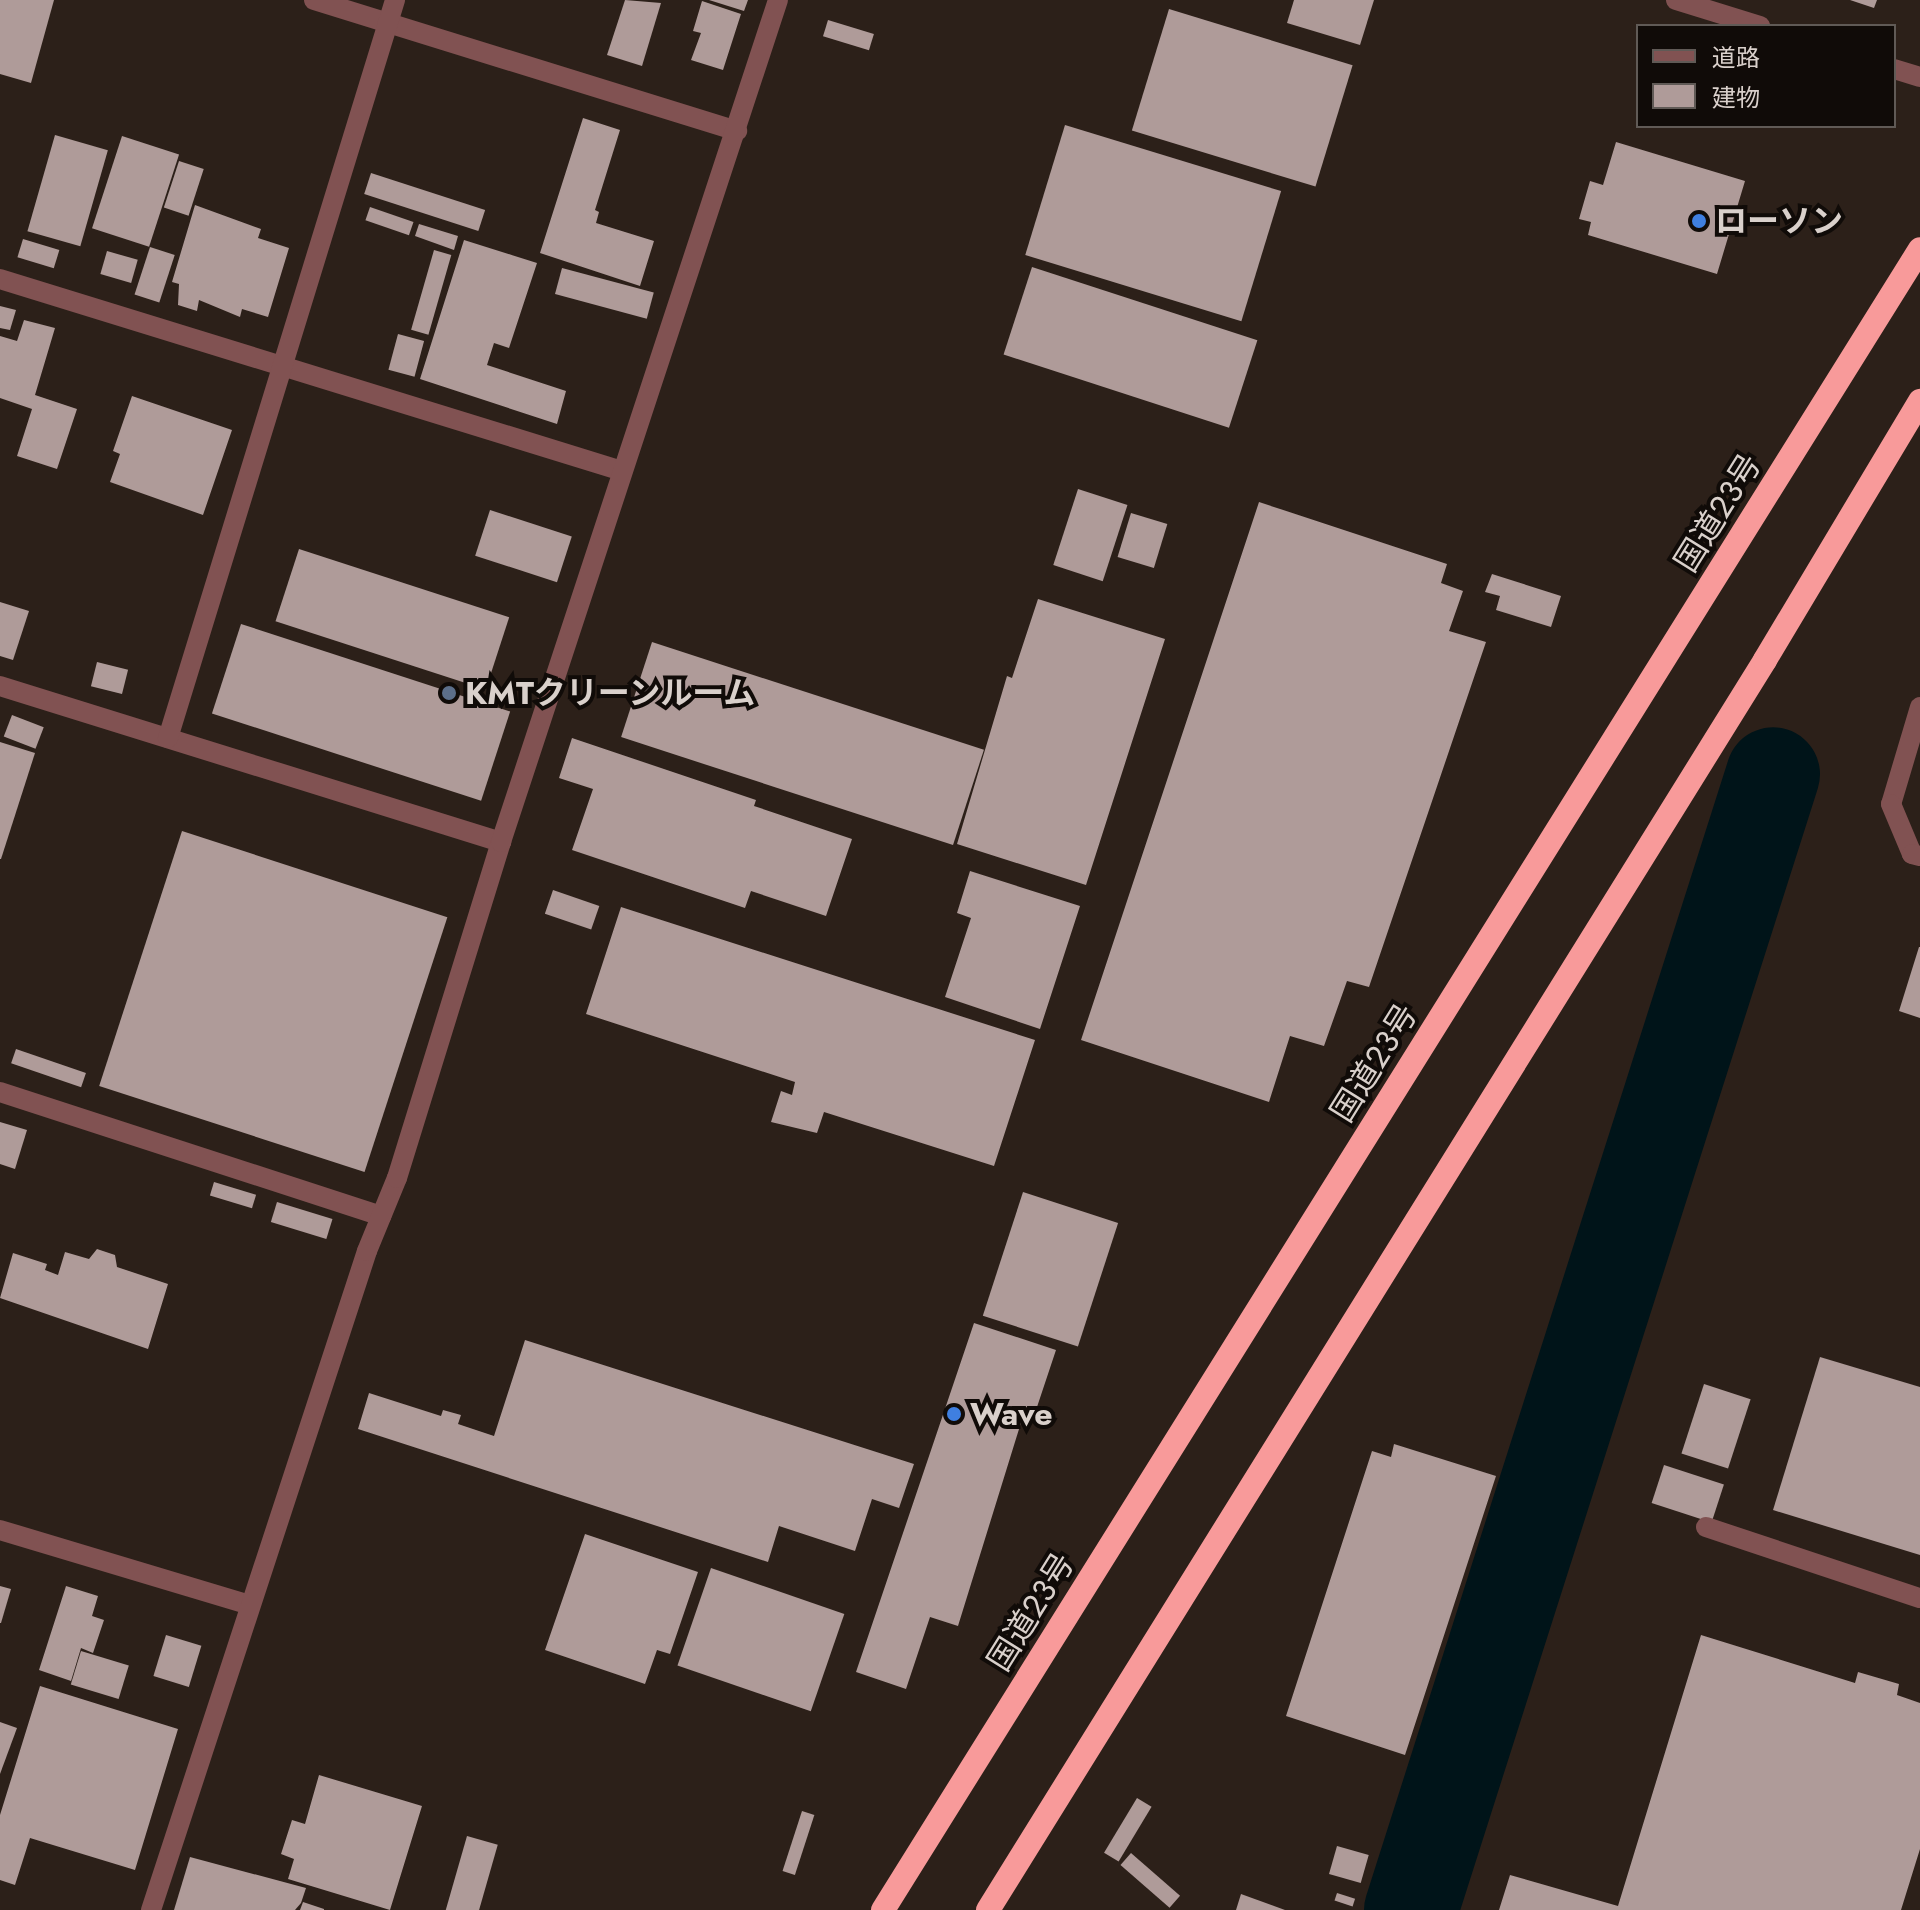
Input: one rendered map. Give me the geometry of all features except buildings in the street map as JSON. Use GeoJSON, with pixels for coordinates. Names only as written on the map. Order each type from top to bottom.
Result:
{"type":"FeatureCollection","features":[{"type":"Feature","properties":{"kind":"highway","name":"国道23号"},"geometry":{"type":"LineString","coordinates":[[883,1910],[1920,249]]}},
{"type":"Feature","properties":{"kind":"highway"},"geometry":{"type":"LineString","coordinates":[[988,1910],[1765,660],[1920,401]]}},
{"type":"Feature","properties":{"kind":"street"},"geometry":{"type":"LineString","coordinates":[[314,0],[737,131]]}},
{"type":"Feature","properties":{"kind":"street"},"geometry":{"type":"LineString","coordinates":[[168,738],[395,0]]}},
{"type":"Feature","properties":{"kind":"street"},"geometry":{"type":"LineString","coordinates":[[151,1910],[778,0]]}},
{"type":"Feature","properties":{"kind":"street"},"geometry":{"type":"LineString","coordinates":[[1676,0],[1754,24]]}},
{"type":"Feature","properties":{"kind":"street"},"geometry":{"type":"LineString","coordinates":[[1896,70],[1920,77]]}},
{"type":"Feature","properties":{"kind":"street"},"geometry":{"type":"LineString","coordinates":[[0,279],[622,471]]}},
{"type":"Feature","properties":{"kind":"street"},"geometry":{"type":"LineString","coordinates":[[0,686],[501,842]]}},
{"type":"Feature","properties":{"kind":"street"},"geometry":{"type":"LineString","coordinates":[[1920,707],[1891,804],[1912,854],[1920,856]]}},
{"type":"Feature","properties":{"kind":"street"},"geometry":{"type":"LineString","coordinates":[[0,1092],[381,1216]]}},
{"type":"Feature","properties":{"kind":"street"},"geometry":{"type":"LineString","coordinates":[[1706,1527],[1920,1598]]}},
{"type":"Feature","properties":{"kind":"street"},"geometry":{"type":"LineString","coordinates":[[0,1530],[250,1605]]}},
{"type":"Feature","properties":{"kind":"waterway"},"geometry":{"type":"LineString","coordinates":[[1411,1910],[1773,774]]}},
{"type":"Feature","properties":{"kind":"place","name":"ローソン"},"geometry":{"type":"Point","coordinates":[1699,221]}},
{"type":"Feature","properties":{"kind":"place","name":"KMTクリーンルーム"},"geometry":{"type":"Point","coordinates":[449,693]}},
{"type":"Feature","properties":{"kind":"place","name":"Wave"},"geometry":{"type":"Point","coordinates":[954,1414]}}]}
